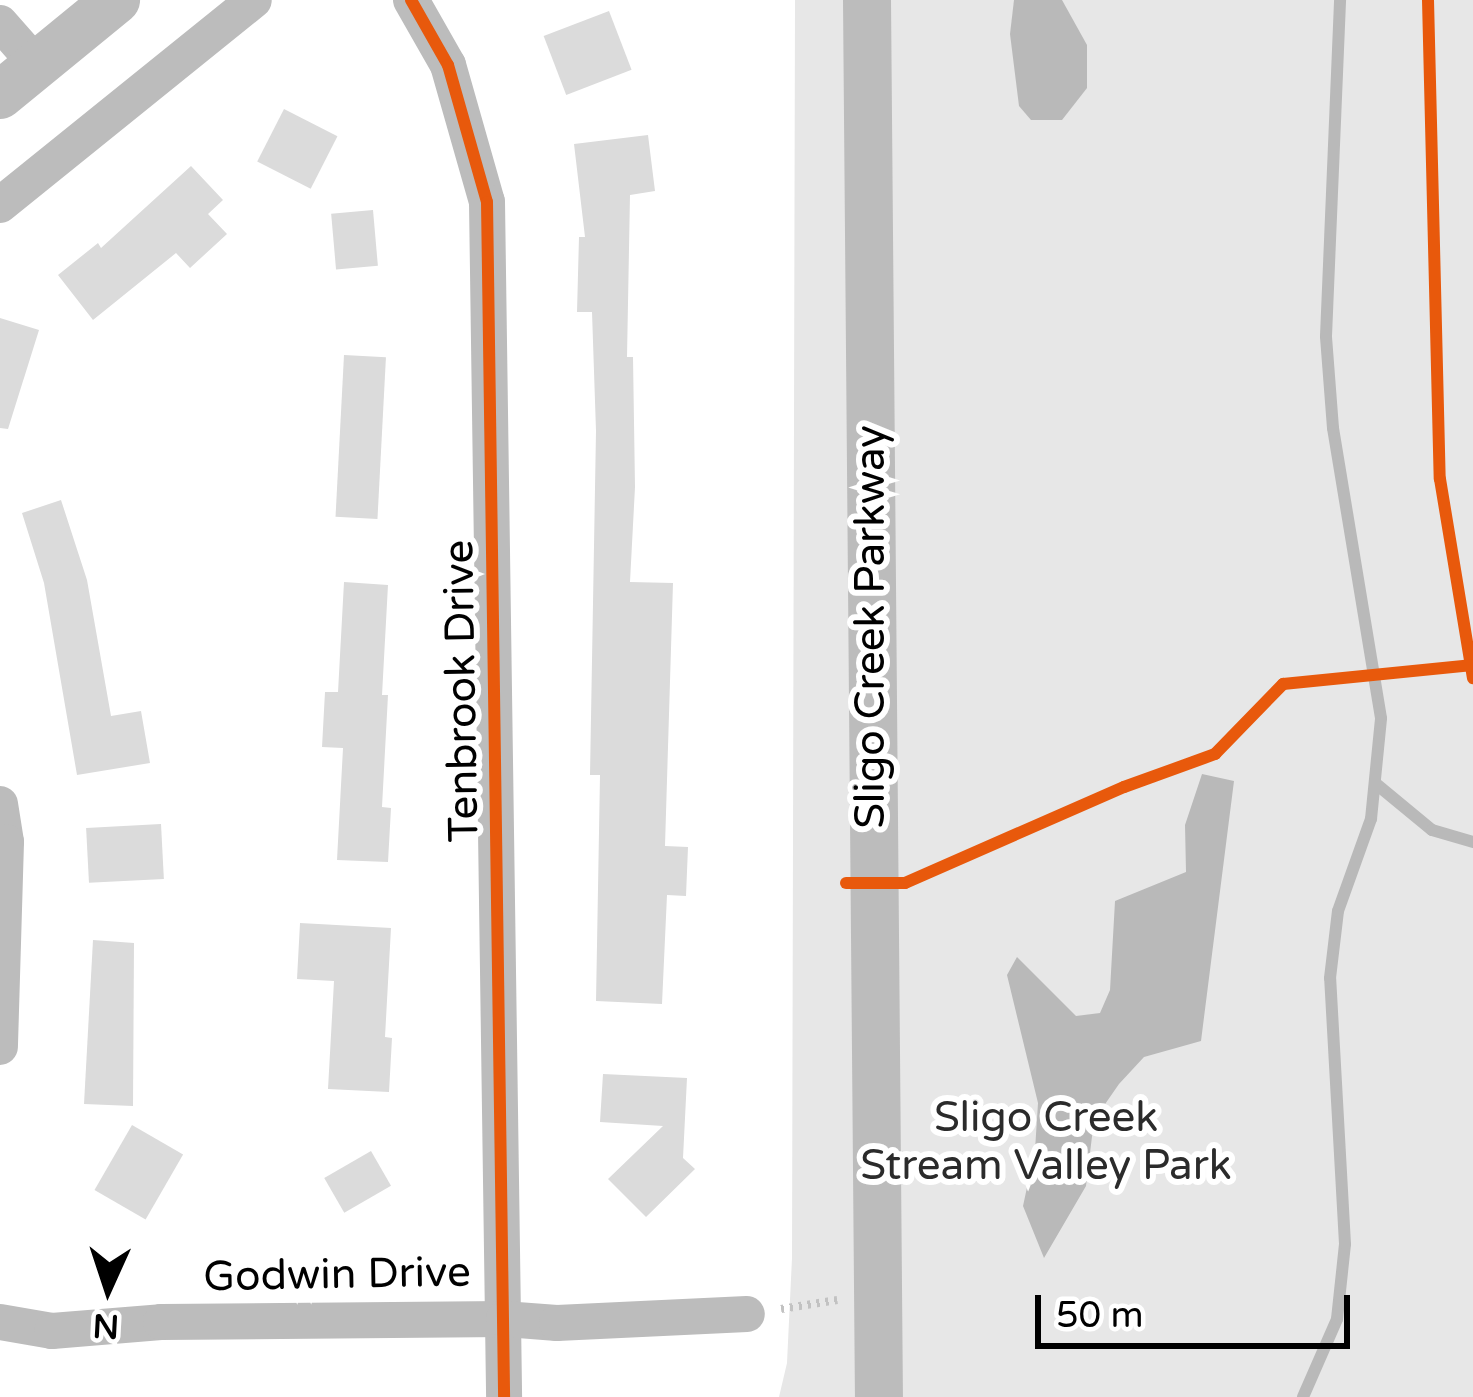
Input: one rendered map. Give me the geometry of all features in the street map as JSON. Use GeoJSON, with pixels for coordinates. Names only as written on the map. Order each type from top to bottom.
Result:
{"type":"FeatureCollection","features":[{"type":"Feature","properties":{"kind":"street"},"geometry":{"type":"LineString","coordinates":[[0,95],[116,0]]}},
{"type":"Feature","properties":{"kind":"street"},"geometry":{"type":"LineString","coordinates":[[0,205],[254,0]]}},
{"type":"Feature","properties":{"kind":"street","name":"Tenbrook Drive"},"geometry":{"type":"LineString","coordinates":[[411,0],[448,65],[487,202],[504,1397]]}},
{"type":"Feature","properties":{"kind":"street","name":"Sligo Creek Parkway"},"geometry":{"type":"LineString","coordinates":[[867,0],[879,1397]]}},
{"type":"Feature","properties":{"kind":"street"},"geometry":{"type":"LineString","coordinates":[[0,23],[37,65]]}},
{"type":"Feature","properties":{"kind":"street"},"geometry":{"type":"LineString","coordinates":[[0,803],[6,842],[0,1047]]}},
{"type":"Feature","properties":{"kind":"street","name":"Godwin Drive"},"geometry":{"type":"LineString","coordinates":[[0,1322],[52,1331],[161,1322],[504,1318],[557,1323],[747,1314]]}},
{"type":"Feature","properties":{"kind":"green space","name":"Sligo Creek Stream Valley Park"},"geometry":{"type":"Polygon","coordinates":[[[795,0],[1473,0],[1473,1397],[779,1397],[787,1363],[792,1258],[795,0]]]}},
{"type":"Feature","properties":{"kind":"shaded area"},"geometry":{"type":"Polygon","coordinates":[[[1014,0],[1062,0],[1087,45],[1087,88],[1062,120],[1031,120],[1019,106],[1010,34],[1014,0]]]}},
{"type":"Feature","properties":{"kind":"shaded area"},"geometry":{"type":"Polygon","coordinates":[[[1202,774],[1234,781],[1201,1041],[1144,1057],[1119,1084],[1094,1120],[1086,1186],[1044,1258],[1023,1206],[1035,1150],[1038,1103],[1007,975],[1017,957],[1076,1016],[1100,1013],[1110,990],[1115,901],[1186,872],[1185,825],[1202,774]]]}},
{"type":"Feature","properties":{"kind":"building"},"geometry":{"type":"Polygon","coordinates":[[[609,11],[632,70],[566,95],[544,36],[609,11]]]}},
{"type":"Feature","properties":{"kind":"building"},"geometry":{"type":"Polygon","coordinates":[[[284,109],[337,136],[311,189],[257,162],[284,109]]]}},
{"type":"Feature","properties":{"kind":"building"},"geometry":{"type":"Polygon","coordinates":[[[648,135],[655,191],[630,195],[627,357],[633,357],[635,487],[630,582],[673,583],[665,846],[688,847],[686,896],[667,895],[662,1004],[596,1001],[600,775],[590,775],[596,431],[592,312],[577,312],[579,237],[585,237],[574,144],[648,135]]]}},
{"type":"Feature","properties":{"kind":"building"},"geometry":{"type":"Polygon","coordinates":[[[191,166],[223,200],[208,214],[227,234],[190,268],[176,253],[93,320],[58,275],[98,243],[101,248],[191,166]]]}},
{"type":"Feature","properties":{"kind":"building"},"geometry":{"type":"Polygon","coordinates":[[[373,210],[378,266],[336,269],[331,214],[373,210]]]}},
{"type":"Feature","properties":{"kind":"building"},"geometry":{"type":"Polygon","coordinates":[[[0,318],[39,330],[8,429],[0,428],[0,318]]]}},
{"type":"Feature","properties":{"kind":"building"},"geometry":{"type":"Polygon","coordinates":[[[344,355],[386,357],[377,519],[336,517],[344,355]]]}},
{"type":"Feature","properties":{"kind":"building"},"geometry":{"type":"Polygon","coordinates":[[[61,500],[87,580],[111,716],[141,711],[150,763],[77,775],[44,583],[22,513],[61,500]]]}},
{"type":"Feature","properties":{"kind":"building"},"geometry":{"type":"Polygon","coordinates":[[[344,582],[388,585],[382,807],[391,808],[388,862],[337,860],[343,748],[322,747],[325,692],[338,692],[344,582]]]}},
{"type":"Feature","properties":{"kind":"building"},"geometry":{"type":"Polygon","coordinates":[[[161,824],[164,879],[89,883],[86,828],[161,824]]]}},
{"type":"Feature","properties":{"kind":"building"},"geometry":{"type":"Polygon","coordinates":[[[300,923],[391,928],[385,1037],[392,1038],[389,1092],[328,1089],[334,981],[297,979],[300,923]]]}},
{"type":"Feature","properties":{"kind":"building"},"geometry":{"type":"Polygon","coordinates":[[[93,940],[134,943],[133,1106],[84,1104],[93,940]]]}},
{"type":"Feature","properties":{"kind":"building"},"geometry":{"type":"Polygon","coordinates":[[[603,1074],[687,1078],[683,1158],[695,1169],[646,1217],[608,1179],[663,1126],[600,1122],[603,1074]]]}},
{"type":"Feature","properties":{"kind":"building"},"geometry":{"type":"Polygon","coordinates":[[[132,1125],[183,1154],[146,1219],[94,1190],[132,1125]]]}},
{"type":"Feature","properties":{"kind":"building"},"geometry":{"type":"Polygon","coordinates":[[[371,1151],[391,1186],[344,1213],[324,1178],[371,1151]]]}},
{"type":"Feature","properties":{"kind":"waterway"},"geometry":{"type":"LineString","coordinates":[[1303,1397],[1337,1319],[1345,1244],[1330,978],[1338,911],[1371,819],[1381,718],[1333,428],[1326,336],[1340,0]]}},
{"type":"Feature","properties":{"kind":"waterway"},"geometry":{"type":"LineString","coordinates":[[1375,783],[1432,830],[1473,842]]}},
{"type":"Feature","properties":{"kind":"cycle path"},"geometry":{"type":"LineString","coordinates":[[411,0],[448,65],[487,202],[504,1397]]}},
{"type":"Feature","properties":{"kind":"cycle path"},"geometry":{"type":"LineString","coordinates":[[1428,0],[1440,479],[1473,678]]}},
{"type":"Feature","properties":{"kind":"cycle path"},"geometry":{"type":"LineString","coordinates":[[846,883],[905,883],[1124,787],[1215,754],[1283,684],[1473,665]]}}]}
